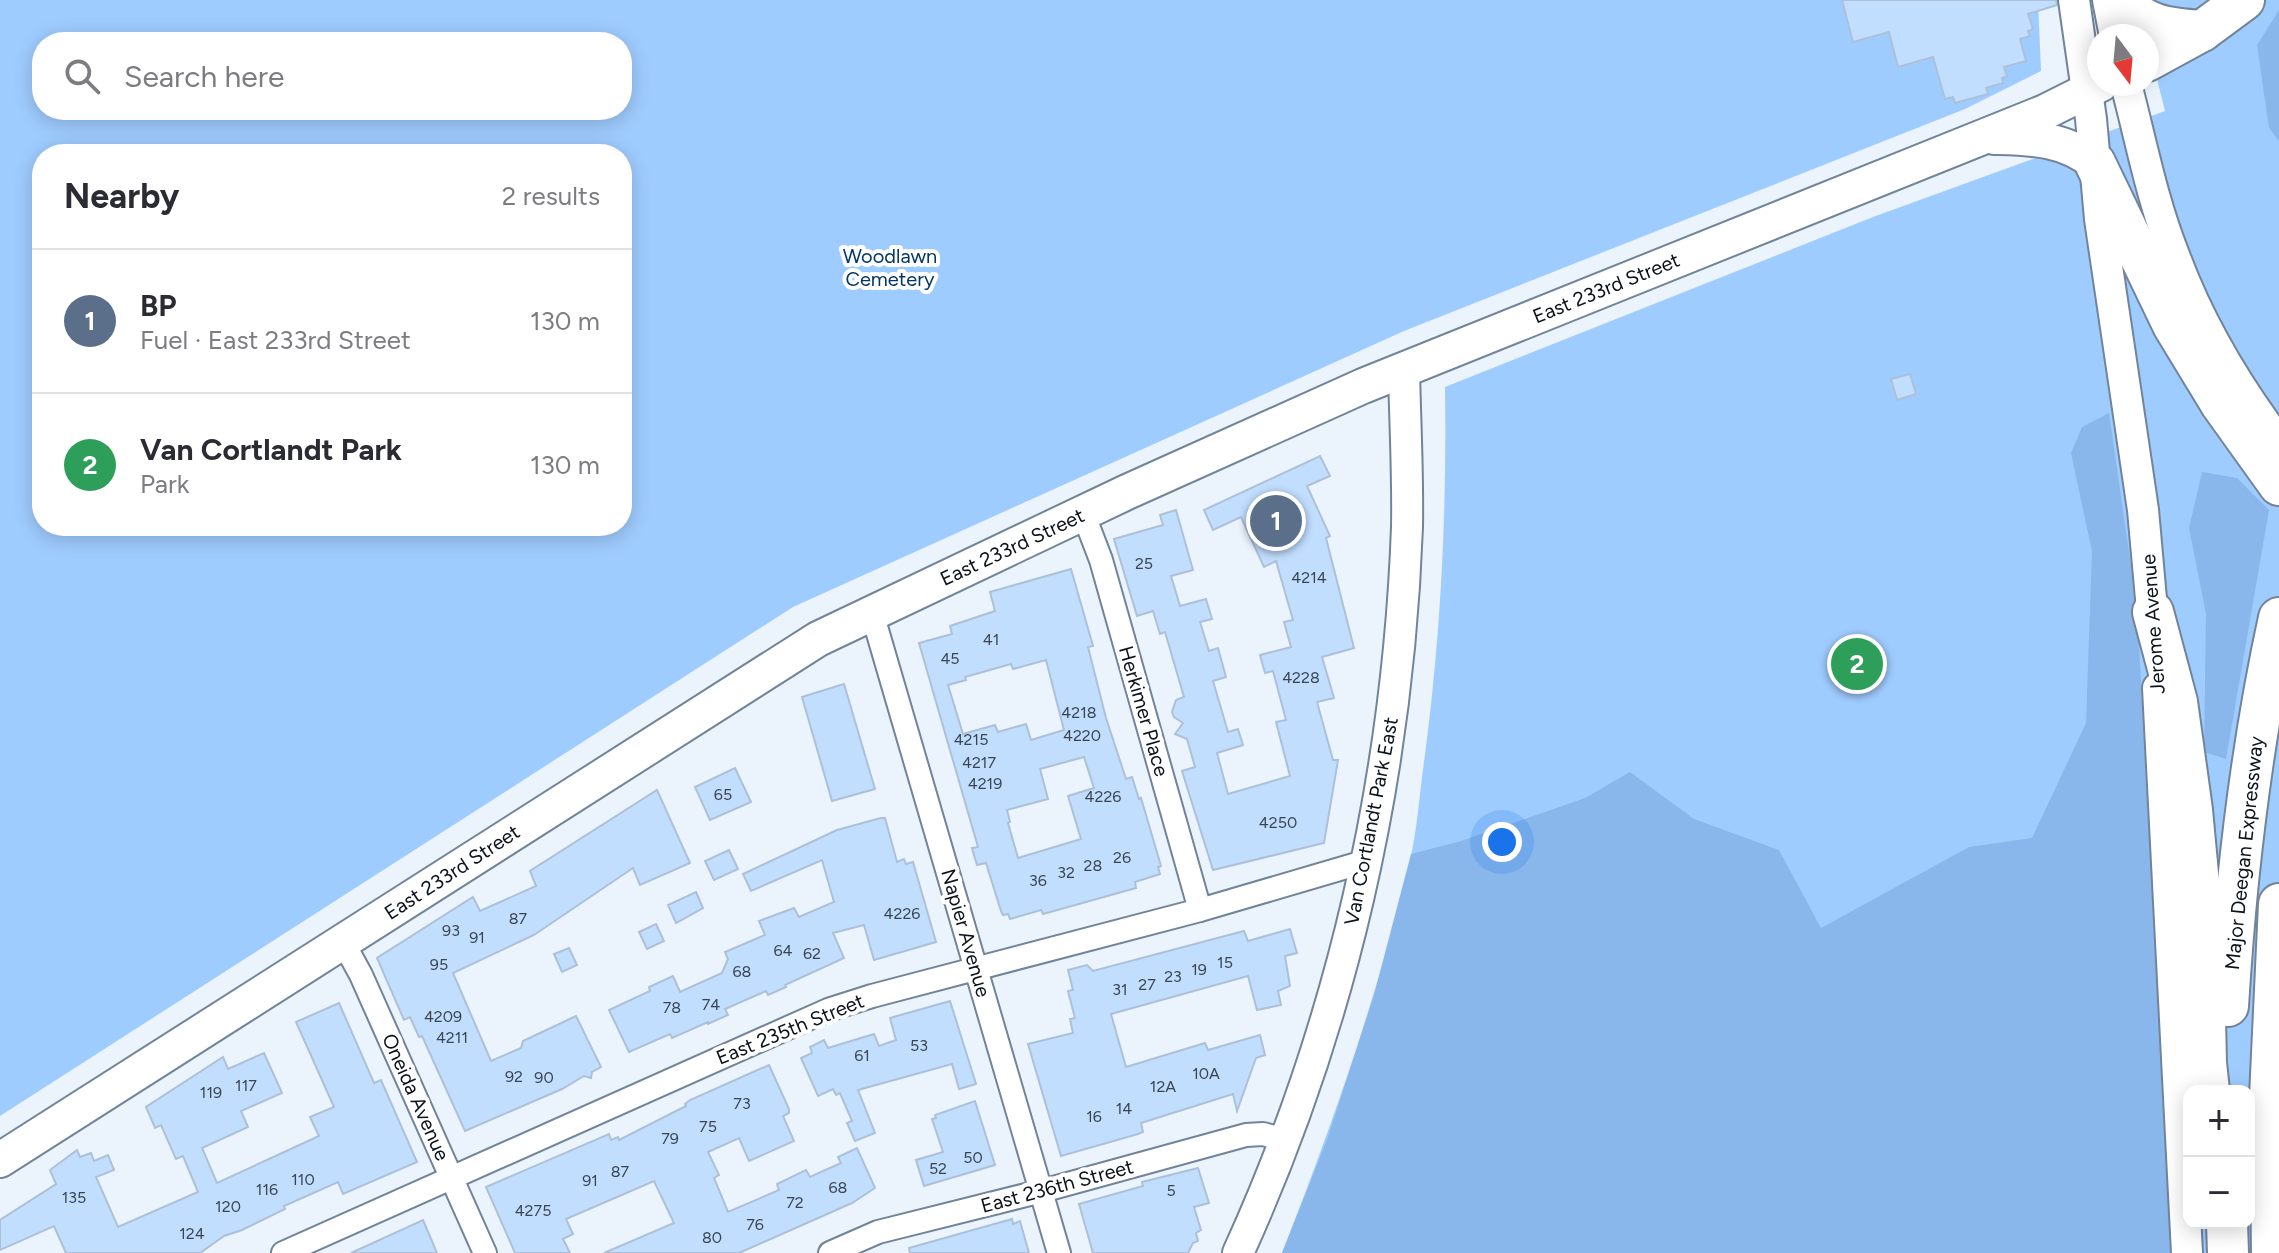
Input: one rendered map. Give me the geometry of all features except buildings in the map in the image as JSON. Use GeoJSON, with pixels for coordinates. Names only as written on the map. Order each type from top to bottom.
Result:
{"type":"FeatureCollection","features":[{"type":"Feature","properties":{"kind":"highway"},"geometry":{"type":"LineString","coordinates":[[2117,0],[2144,20],[2163,28],[2202,31]]}},
{"type":"Feature","properties":{"kind":"highway"},"geometry":{"type":"LineString","coordinates":[[2159,54],[2202,31],[2244,0]]}},
{"type":"Feature","properties":{"kind":"highway"},"geometry":{"type":"LineString","coordinates":[[2095,163],[2173,325],[2221,404],[2279,485]]}},
{"type":"Feature","properties":{"kind":"highway"},"geometry":{"type":"LineString","coordinates":[[2153,612],[2177,702],[2192,810],[2203,927],[2208,1085]]}},
{"type":"Feature","properties":{"kind":"highway","name":"Major Deegan Expressway"},"geometry":{"type":"LineString","coordinates":[[2226,1085],[2230,979],[2241,849],[2256,735],[2279,618]]}},
{"type":"Feature","properties":{"kind":"highway","name":"Major Deegan Expressway"},"geometry":{"type":"LineString","coordinates":[[2272,1253],[2269,1173],[2271,1024],[2279,904]]}},
{"type":"Feature","properties":{"kind":"highway"},"geometry":{"type":"LineString","coordinates":[[2269,1173],[2279,1221]]}},
{"type":"Feature","properties":{"kind":"main road","name":"Jerome Avenue"},"geometry":{"type":"LineString","coordinates":[[2074,0],[2087,57]]}},
{"type":"Feature","properties":{"kind":"main road"},"geometry":{"type":"LineString","coordinates":[[2108,0],[2113,24]]}},
{"type":"Feature","properties":{"kind":"main road","name":"East 233rd Street"},"geometry":{"type":"LineString","coordinates":[[0,1160],[791,654],[1083,513],[1285,420],[1404,369],[2045,112],[2087,91]]}},
{"type":"Feature","properties":{"kind":"main road","name":"Jerome Avenue"},"geometry":{"type":"LineString","coordinates":[[2094,96],[2100,219],[2143,510],[2153,612],[2187,1253]]}},
{"type":"Feature","properties":{"kind":"main road"},"geometry":{"type":"LineString","coordinates":[[2129,96],[2157,205],[2183,278],[2229,369],[2279,442]]}},
{"type":"Feature","properties":{"kind":"main road"},"geometry":{"type":"LineString","coordinates":[[1982,137],[2049,140],[2070,146],[2095,163]]}},
{"type":"Feature","properties":{"kind":"main road","name":"Van Cortlandt Park East"},"geometry":{"type":"LineString","coordinates":[[1238,1253],[1286,1140],[1322,1035],[1367,861],[1386,759],[1401,625],[1407,526],[1404,369]]}},
{"type":"Feature","properties":{"kind":"street","name":"Herkimer Place"},"geometry":{"type":"LineString","coordinates":[[1083,513],[1101,560],[1200,910]]}},
{"type":"Feature","properties":{"kind":"street","name":"Napier Avenue"},"geometry":{"type":"LineString","coordinates":[[872,613],[1059,1253]]}},
{"type":"Feature","properties":{"kind":"street","name":"East 235th Street"},"geometry":{"type":"LineString","coordinates":[[283,1253],[808,1018],[872,996],[1200,910],[1367,861]]}},
{"type":"Feature","properties":{"kind":"street","name":"Oneida Avenue"},"geometry":{"type":"LineString","coordinates":[[343,942],[361,975],[485,1253]]}},
{"type":"Feature","properties":{"kind":"street","name":"East 236th Street"},"geometry":{"type":"LineString","coordinates":[[830,1253],[878,1232],[1246,1135],[1263,1134],[1286,1140]]}},
{"type":"Feature","properties":{"kind":"green space","name":"Woodlawn Cemetery"},"geometry":{"type":"Polygon","coordinates":[[[0,0],[2038,0],[2041,71],[1965,109],[1404,331],[793,607],[0,1116],[0,0]]]}},
{"type":"Feature","properties":{"kind":"green space"},"geometry":{"type":"Polygon","coordinates":[[[2144,0],[2279,0],[2279,1253],[1282,1253],[1370,1007],[1413,844],[1431,709],[1439,617],[1444,525],[1445,387],[1873,217],[2165,111],[2159,87],[2159,24],[2148,24],[2144,0]]]}},
{"type":"Feature","properties":{"kind":"shaded area"},"geometry":{"type":"Polygon","coordinates":[[[2279,10],[2279,141],[2269,128],[2257,45],[2279,10]]]}},
{"type":"Feature","properties":{"kind":"shaded area"},"geometry":{"type":"Polygon","coordinates":[[[2109,413],[2137,608],[2172,1253],[1282,1253],[1328,1137],[1374,995],[1411,854],[1461,841],[1585,798],[1630,772],[1694,819],[1779,850],[1821,928],[1969,847],[2032,838],[2086,723],[2092,551],[2071,453],[2082,427],[2109,413]]]}},
{"type":"Feature","properties":{"kind":"shaded area"},"geometry":{"type":"Polygon","coordinates":[[[2202,472],[2237,478],[2269,510],[2226,759],[2204,752],[2206,614],[2189,528],[2202,472]]]}},
{"type":"Feature","properties":{"kind":"place","name":"BP"},"geometry":{"type":"Point","coordinates":[1276,521]}},
{"type":"Feature","properties":{"kind":"place","name":"Van Cortlandt Park"},"geometry":{"type":"Point","coordinates":[1857,664]}}]}
